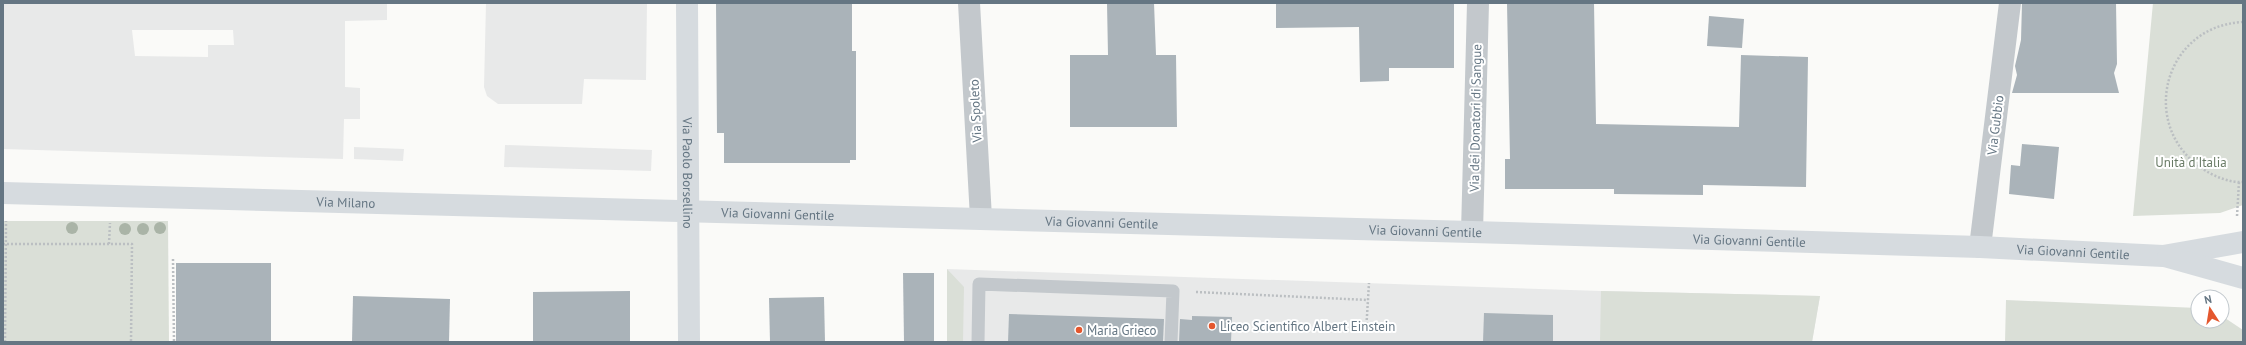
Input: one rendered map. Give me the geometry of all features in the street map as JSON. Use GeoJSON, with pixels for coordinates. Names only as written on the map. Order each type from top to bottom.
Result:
{"type":"FeatureCollection","features":[{"type":"Feature","properties":{"kind":"street","name":"Via Paolo Borsellino"},"geometry":{"type":"LineString","coordinates":[[687,3],[689,342]]}},
{"type":"Feature","properties":{"kind":"street","name":"Via Spoleto"},"geometry":{"type":"LineString","coordinates":[[970,3],[981,218]]}},
{"type":"Feature","properties":{"kind":"street","name":"Via dei Donatori di Sangue"},"geometry":{"type":"LineString","coordinates":[[1472,232],[1478,3]]}},
{"type":"Feature","properties":{"kind":"street","name":"Via Gubbio"},"geometry":{"type":"LineString","coordinates":[[1980,247],[2010,3]]}},
{"type":"Feature","properties":{"kind":"street","name":"Via Milano"},"geometry":{"type":"LineString","coordinates":[[5,193],[688,210]]}},
{"type":"Feature","properties":{"kind":"street","name":"Via Giovanni Gentile"},"geometry":{"type":"LineString","coordinates":[[688,210],[1980,247],[2163,256],[2243,278]]}},
{"type":"Feature","properties":{"kind":"street","name":"Via Giovanni Gentile"},"geometry":{"type":"LineString","coordinates":[[2163,256],[2243,242]]}},
{"type":"Feature","properties":{"kind":"lane"},"geometry":{"type":"LineString","coordinates":[[978,342],[979,284],[1173,291],[1171,342]]}},
{"type":"Feature","properties":{"kind":"path"},"geometry":{"type":"LineString","coordinates":[[2243,22],[2229,23],[2205,32],[2185,48],[2172,70],[2165,94],[2167,120],[2176,143],[2193,163],[2214,176],[2243,182]]}},
{"type":"Feature","properties":{"kind":"path"},"geometry":{"type":"LineString","coordinates":[[5,193],[5,342]]}},
{"type":"Feature","properties":{"kind":"path"},"geometry":{"type":"LineString","coordinates":[[4,244],[132,244],[131,342]]}},
{"type":"Feature","properties":{"kind":"path"},"geometry":{"type":"LineString","coordinates":[[173,259],[174,342]]}},
{"type":"Feature","properties":{"kind":"path"},"geometry":{"type":"LineString","coordinates":[[1366,332],[1369,283]]}},
{"type":"Feature","properties":{"kind":"path"},"geometry":{"type":"LineString","coordinates":[[1219,293],[1368,300]]}},
{"type":"Feature","properties":{"kind":"shaded area"},"geometry":{"type":"Polygon","coordinates":[[[3,3],[387,3],[387,20],[345,21],[345,87],[360,88],[360,119],[344,119],[343,159],[3,149],[3,3]],[[132,30],[135,56],[208,57],[208,45],[234,45],[233,30],[132,30]]]}},
{"type":"Feature","properties":{"kind":"shaded area"},"geometry":{"type":"Polygon","coordinates":[[[486,3],[647,3],[646,80],[584,79],[582,104],[498,104],[487,96],[484,87],[486,3]]]}},
{"type":"Feature","properties":{"kind":"shaded area"},"geometry":{"type":"Polygon","coordinates":[[[505,145],[652,150],[651,171],[504,167],[505,145]]]}},
{"type":"Feature","properties":{"kind":"shaded area"},"geometry":{"type":"Polygon","coordinates":[[[354,147],[404,149],[403,161],[354,159],[354,147]]]}},
{"type":"Feature","properties":{"kind":"shaded area"},"geometry":{"type":"Polygon","coordinates":[[[947,269],[1601,291],[1820,296],[1812,342],[947,342],[947,269]]]}},
{"type":"Feature","properties":{"kind":"green space","name":"Unità d'Italia"},"geometry":{"type":"Polygon","coordinates":[[[2153,3],[2243,3],[2243,205],[2220,213],[2133,216],[2153,3]]]}},
{"type":"Feature","properties":{"kind":"green space"},"geometry":{"type":"Polygon","coordinates":[[[3,221],[168,221],[169,342],[3,342],[3,221]]]}},
{"type":"Feature","properties":{"kind":"green space"},"geometry":{"type":"Polygon","coordinates":[[[947,269],[964,287],[963,342],[947,342],[947,269]]]}},
{"type":"Feature","properties":{"kind":"green space"},"geometry":{"type":"Polygon","coordinates":[[[1601,291],[1820,296],[1812,342],[1600,342],[1601,291]]]}},
{"type":"Feature","properties":{"kind":"green space"},"geometry":{"type":"Polygon","coordinates":[[[2006,300],[2190,308],[2190,329],[2230,329],[2230,321],[2243,330],[2243,342],[2005,342],[2006,300]]]}},
{"type":"Feature","properties":{"kind":"building"},"geometry":{"type":"Polygon","coordinates":[[[716,3],[852,3],[852,51],[856,51],[856,160],[850,160],[850,163],[724,163],[724,133],[717,133],[716,3]]]}},
{"type":"Feature","properties":{"kind":"building"},"geometry":{"type":"Polygon","coordinates":[[[1107,3],[1154,3],[1156,55],[1176,55],[1177,127],[1070,127],[1070,55],[1108,55],[1107,3]]]}},
{"type":"Feature","properties":{"kind":"building"},"geometry":{"type":"Polygon","coordinates":[[[1276,3],[1454,3],[1454,68],[1389,68],[1389,81],[1360,82],[1359,27],[1276,28],[1276,3]]]}},
{"type":"Feature","properties":{"kind":"building"},"geometry":{"type":"Polygon","coordinates":[[[1507,3],[1594,3],[1596,124],[1739,127],[1741,55],[1808,57],[1806,187],[1703,185],[1703,195],[1614,194],[1614,189],[1505,189],[1505,159],[1510,159],[1507,3]]]}},
{"type":"Feature","properties":{"kind":"building"},"geometry":{"type":"Polygon","coordinates":[[[2022,3],[2116,3],[2117,64],[2114,73],[2119,93],[2012,93],[2017,75],[2015,66],[2021,40],[2022,3]]]}},
{"type":"Feature","properties":{"kind":"building"},"geometry":{"type":"Polygon","coordinates":[[[1709,16],[1744,19],[1742,48],[1707,46],[1709,16]]]}},
{"type":"Feature","properties":{"kind":"building"},"geometry":{"type":"Polygon","coordinates":[[[2022,144],[2059,147],[2054,199],[2009,194],[2011,165],[2020,166],[2022,144]]]}},
{"type":"Feature","properties":{"kind":"building"},"geometry":{"type":"Polygon","coordinates":[[[176,263],[271,263],[271,342],[176,342],[176,263]]]}},
{"type":"Feature","properties":{"kind":"building"},"geometry":{"type":"Polygon","coordinates":[[[903,273],[934,273],[934,342],[904,342],[903,273]]]}},
{"type":"Feature","properties":{"kind":"building"},"geometry":{"type":"Polygon","coordinates":[[[630,291],[630,342],[533,342],[533,292],[630,291]]]}},
{"type":"Feature","properties":{"kind":"building"},"geometry":{"type":"Polygon","coordinates":[[[353,296],[450,299],[449,342],[352,342],[353,296]]]}},
{"type":"Feature","properties":{"kind":"building"},"geometry":{"type":"Polygon","coordinates":[[[824,297],[825,342],[770,342],[769,298],[824,297]]]}},
{"type":"Feature","properties":{"kind":"building"},"geometry":{"type":"Polygon","coordinates":[[[1484,313],[1553,315],[1553,342],[1483,342],[1484,313]]]}},
{"type":"Feature","properties":{"kind":"building","name":"Maria Grieco"},"geometry":{"type":"Polygon","coordinates":[[[1009,314],[1164,319],[1163,342],[1008,342],[1009,314]]]}},
{"type":"Feature","properties":{"kind":"building","name":"Liceo Scientifico Albert Einstein"},"geometry":{"type":"Polygon","coordinates":[[[1192,316],[1232,317],[1231,342],[1179,342],[1180,319],[1192,320],[1192,316]]]}},
{"type":"Feature","properties":{"kind":"place","name":"Liceo Scientifico Albert Einstein"},"geometry":{"type":"Point","coordinates":[1212,326]}},
{"type":"Feature","properties":{"kind":"place","name":"Maria Grieco"},"geometry":{"type":"Point","coordinates":[1079,330]}}]}
